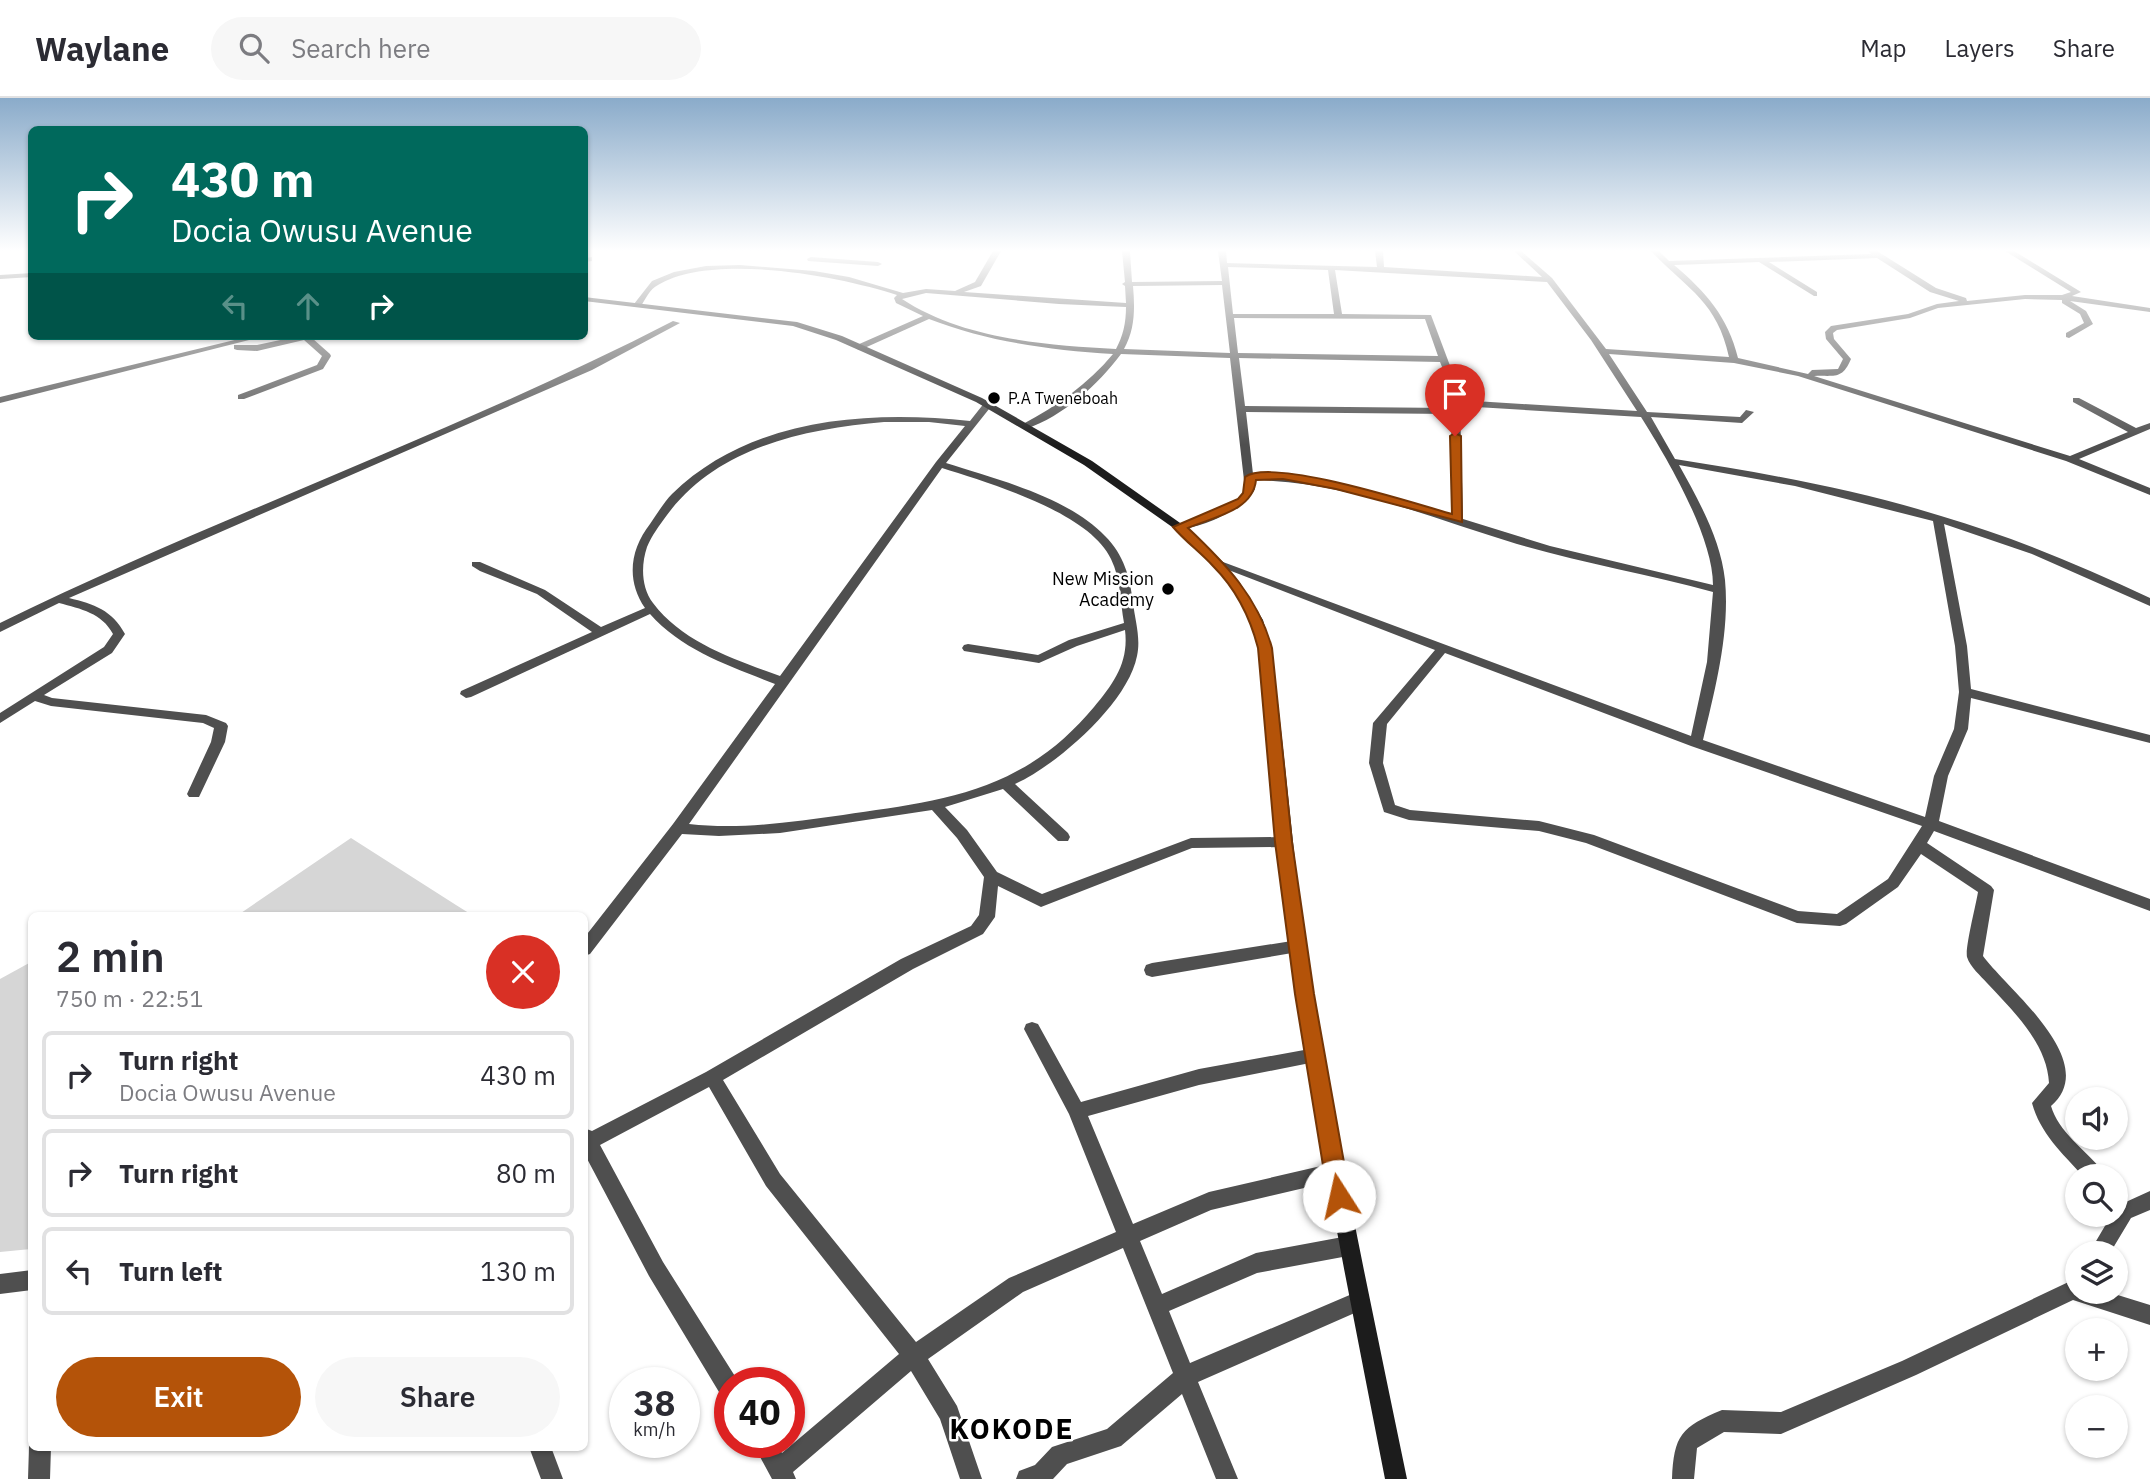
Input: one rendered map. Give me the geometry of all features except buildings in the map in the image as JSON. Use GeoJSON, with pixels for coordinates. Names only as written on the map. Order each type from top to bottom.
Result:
{"type":"FeatureCollection","features":[{"type":"Feature","properties":{"kind":"street"},"geometry":{"type":"LineString","coordinates":[[732,315],[786,322],[860,347],[988,404],[1111,478],[1179,527],[1219,564],[1253,610],[1265,648],[1283,842],[1334,1172],[1396,1479]]}},
{"type":"Feature","properties":{"kind":"street"},"geometry":{"type":"LineString","coordinates":[[1026,426],[1055,412],[1080,395],[1117,351],[1129,328],[1128,315]]}},
{"type":"Feature","properties":{"kind":"street"},"geometry":{"type":"LineString","coordinates":[[1179,527],[1242,501],[1249,493],[1251,477],[1229,316],[1259,315]]}},
{"type":"Feature","properties":{"kind":"street"},"geometry":{"type":"LineString","coordinates":[[1402,315],[1427,316],[1443,359],[1455,407],[1458,519]]}},
{"type":"Feature","properties":{"kind":"street"},"geometry":{"type":"LineString","coordinates":[[1575,315],[1602,351],[1671,461],[1716,555],[1718,590],[1711,678],[1696,743]]}},
{"type":"Feature","properties":{"kind":"street"},"geometry":{"type":"LineString","coordinates":[[1719,315],[1730,333],[1734,360]]}},
{"type":"Feature","properties":{"kind":"street"},"geometry":{"type":"LineString","coordinates":[[1800,373],[1840,372],[1847,359],[1830,339],[1829,332],[1834,328],[1911,315]]}},
{"type":"Feature","properties":{"kind":"street"},"geometry":{"type":"LineString","coordinates":[[2069,335],[2089,324],[2085,315]]}},
{"type":"Feature","properties":{"kind":"street"},"geometry":{"type":"LineString","coordinates":[[860,347],[930,316],[999,341],[1117,351],[1235,356],[1443,359]]}},
{"type":"Feature","properties":{"kind":"street"},"geometry":{"type":"LineString","coordinates":[[0,628],[57,599],[590,368],[676,323]]}},
{"type":"Feature","properties":{"kind":"street"},"geometry":{"type":"LineString","coordinates":[[0,400],[247,340]]}},
{"type":"Feature","properties":{"kind":"street"},"geometry":{"type":"LineString","coordinates":[[226,346],[257,348],[294,340]]}},
{"type":"Feature","properties":{"kind":"street"},"geometry":{"type":"LineString","coordinates":[[241,397],[310,374],[320,367],[327,356],[311,340]]}},
{"type":"Feature","properties":{"kind":"street"},"geometry":{"type":"LineString","coordinates":[[1602,351],[1734,360],[1800,373],[2070,459],[2150,492]]}},
{"type":"Feature","properties":{"kind":"street"},"geometry":{"type":"LineString","coordinates":[[2076,400],[2134,431]]}},
{"type":"Feature","properties":{"kind":"street"},"geometry":{"type":"LineString","coordinates":[[588,945],[678,828],[940,464],[988,404]]}},
{"type":"Feature","properties":{"kind":"street"},"geometry":{"type":"LineString","coordinates":[[1242,409],[1455,407],[1742,420],[1749,412]]}},
{"type":"Feature","properties":{"kind":"street"},"geometry":{"type":"LineString","coordinates":[[783,682],[695,644],[668,626],[651,609],[638,581],[641,546],[668,503],[709,469],[768,440],[844,422],[914,417],[972,425]]}},
{"type":"Feature","properties":{"kind":"street"},"geometry":{"type":"LineString","coordinates":[[2070,459],[2150,426]]}},
{"type":"Feature","properties":{"kind":"street"},"geometry":{"type":"LineString","coordinates":[[1671,461],[1792,482],[1938,518],[2023,547],[2150,602]]}},
{"type":"Feature","properties":{"kind":"street"},"geometry":{"type":"LineString","coordinates":[[678,828],[712,832],[757,831],[937,807],[1005,782],[1061,752],[1092,720],[1128,665],[1133,651],[1118,562],[1099,537],[1035,498],[940,464]]}},
{"type":"Feature","properties":{"kind":"street"},"geometry":{"type":"LineString","coordinates":[[1251,477],[1303,478],[1458,519],[1520,541],[1718,590]]}},
{"type":"Feature","properties":{"kind":"street"},"geometry":{"type":"LineString","coordinates":[[1443,648],[1380,723],[1376,763],[1386,804],[1396,812],[1539,826],[1589,839],[1813,920],[1840,920],[1893,883],[1919,845],[1931,824],[1941,776],[1961,729],[1965,692],[1954,600],[1938,518]]}},
{"type":"Feature","properties":{"kind":"street"},"geometry":{"type":"LineString","coordinates":[[476,564],[495,577],[555,600],[600,632]]}},
{"type":"Feature","properties":{"kind":"street"},"geometry":{"type":"LineString","coordinates":[[1219,564],[1696,743],[1931,824],[2150,905]]}},
{"type":"Feature","properties":{"kind":"street"},"geometry":{"type":"LineString","coordinates":[[0,719],[108,650],[118,634],[113,621],[104,612],[57,599]]}},
{"type":"Feature","properties":{"kind":"street"},"geometry":{"type":"LineString","coordinates":[[466,694],[651,609]]}},
{"type":"Feature","properties":{"kind":"street"},"geometry":{"type":"LineString","coordinates":[[968,648],[1039,659],[1073,643],[1130,625]]}},
{"type":"Feature","properties":{"kind":"street"},"geometry":{"type":"LineString","coordinates":[[1965,692],[2150,739]]}},
{"type":"Feature","properties":{"kind":"street"},"geometry":{"type":"LineString","coordinates":[[33,696],[51,702],[206,719],[221,726],[218,742],[194,794]]}},
{"type":"Feature","properties":{"kind":"street"},"geometry":{"type":"LineString","coordinates":[[1005,782],[1063,837]]}},
{"type":"Feature","properties":{"kind":"street"},"geometry":{"type":"LineString","coordinates":[[937,807],[962,834],[992,876],[1034,899],[1047,901],[1191,843],[1283,842]]}},
{"type":"Feature","properties":{"kind":"street"},"geometry":{"type":"LineString","coordinates":[[1919,845],[1986,890],[1975,956],[2021,1008],[2042,1038],[2057,1069],[2059,1081],[2057,1088],[2041,1103],[2042,1109],[2050,1124],[2085,1164]]}},
{"type":"Feature","properties":{"kind":"street"},"geometry":{"type":"LineString","coordinates":[[588,1137],[712,1077],[907,964],[977,930],[987,917],[992,876]]}},
{"type":"Feature","properties":{"kind":"street"},"geometry":{"type":"LineString","coordinates":[[1152,970],[1298,946]]}},
{"type":"Feature","properties":{"kind":"street"},"geometry":{"type":"LineString","coordinates":[[1032,1029],[1077,1111],[1227,1479]]}},
{"type":"Feature","properties":{"kind":"street"},"geometry":{"type":"LineString","coordinates":[[1077,1111],[1199,1077],[1315,1055]]}},
{"type":"Feature","properties":{"kind":"street"},"geometry":{"type":"LineString","coordinates":[[712,1077],[772,1180],[914,1356],[949,1414],[971,1479]]}},
{"type":"Feature","properties":{"kind":"street"},"geometry":{"type":"LineString","coordinates":[[588,1142],[656,1269],[716,1367]]}},
{"type":"Feature","properties":{"kind":"street"},"geometry":{"type":"LineString","coordinates":[[773,1458],[783,1474],[914,1356],[1016,1285],[1226,1195],[1334,1172]]}},
{"type":"Feature","properties":{"kind":"street"},"geometry":{"type":"LineString","coordinates":[[2128,1206],[2149,1202]]}},
{"type":"Feature","properties":{"kind":"street"},"geometry":{"type":"LineString","coordinates":[[1157,1306],[1256,1263],[1348,1246]]}},
{"type":"Feature","properties":{"kind":"street"},"geometry":{"type":"LineString","coordinates":[[0,1284],[28,1280]]}},
{"type":"Feature","properties":{"kind":"street"},"geometry":{"type":"LineString","coordinates":[[1683,1479],[1689,1440],[1722,1421],[1781,1423],[2065,1294]]}},
{"type":"Feature","properties":{"kind":"street"},"geometry":{"type":"LineString","coordinates":[[1027,1479],[1042,1475],[1060,1455],[1113,1438],[1186,1377],[1359,1301]]}},
{"type":"Feature","properties":{"kind":"street"},"geometry":{"type":"LineString","coordinates":[[2119,1304],[2150,1315]]}},
{"type":"Feature","properties":{"kind":"street"},"geometry":{"type":"LineString","coordinates":[[542,1451],[552,1479]]}},
{"type":"Feature","properties":{"kind":"shaded area"},"geometry":{"type":"Polygon","coordinates":[[[351,838],[467,912],[242,912],[351,838]]]}},
{"type":"Feature","properties":{"kind":"shaded area"},"geometry":{"type":"Polygon","coordinates":[[[28,964],[28,1249],[0,1252],[0,979],[28,964]]]}},
{"type":"Feature","properties":{"kind":"place","name":"P.A Tweneboah"},"geometry":{"type":"Point","coordinates":[994,398]}},
{"type":"Feature","properties":{"kind":"place","name":"New Mission Academy"},"geometry":{"type":"Point","coordinates":[1168,589]}},
{"type":"Feature","properties":{"kind":"district","name":"KOKODE"},"geometry":{"type":"Point","coordinates":[1012,1429]}},
{"type":"Feature","properties":{"kind":"route"},"geometry":{"type":"LineString","coordinates":[[1339,1196],[1304,994],[1283,842],[1265,648],[1253,610],[1236,586],[1219,564],[1179,527],[1242,501],[1249,493],[1251,477],[1283,476],[1338,486],[1458,519],[1455,436]]}}]}
